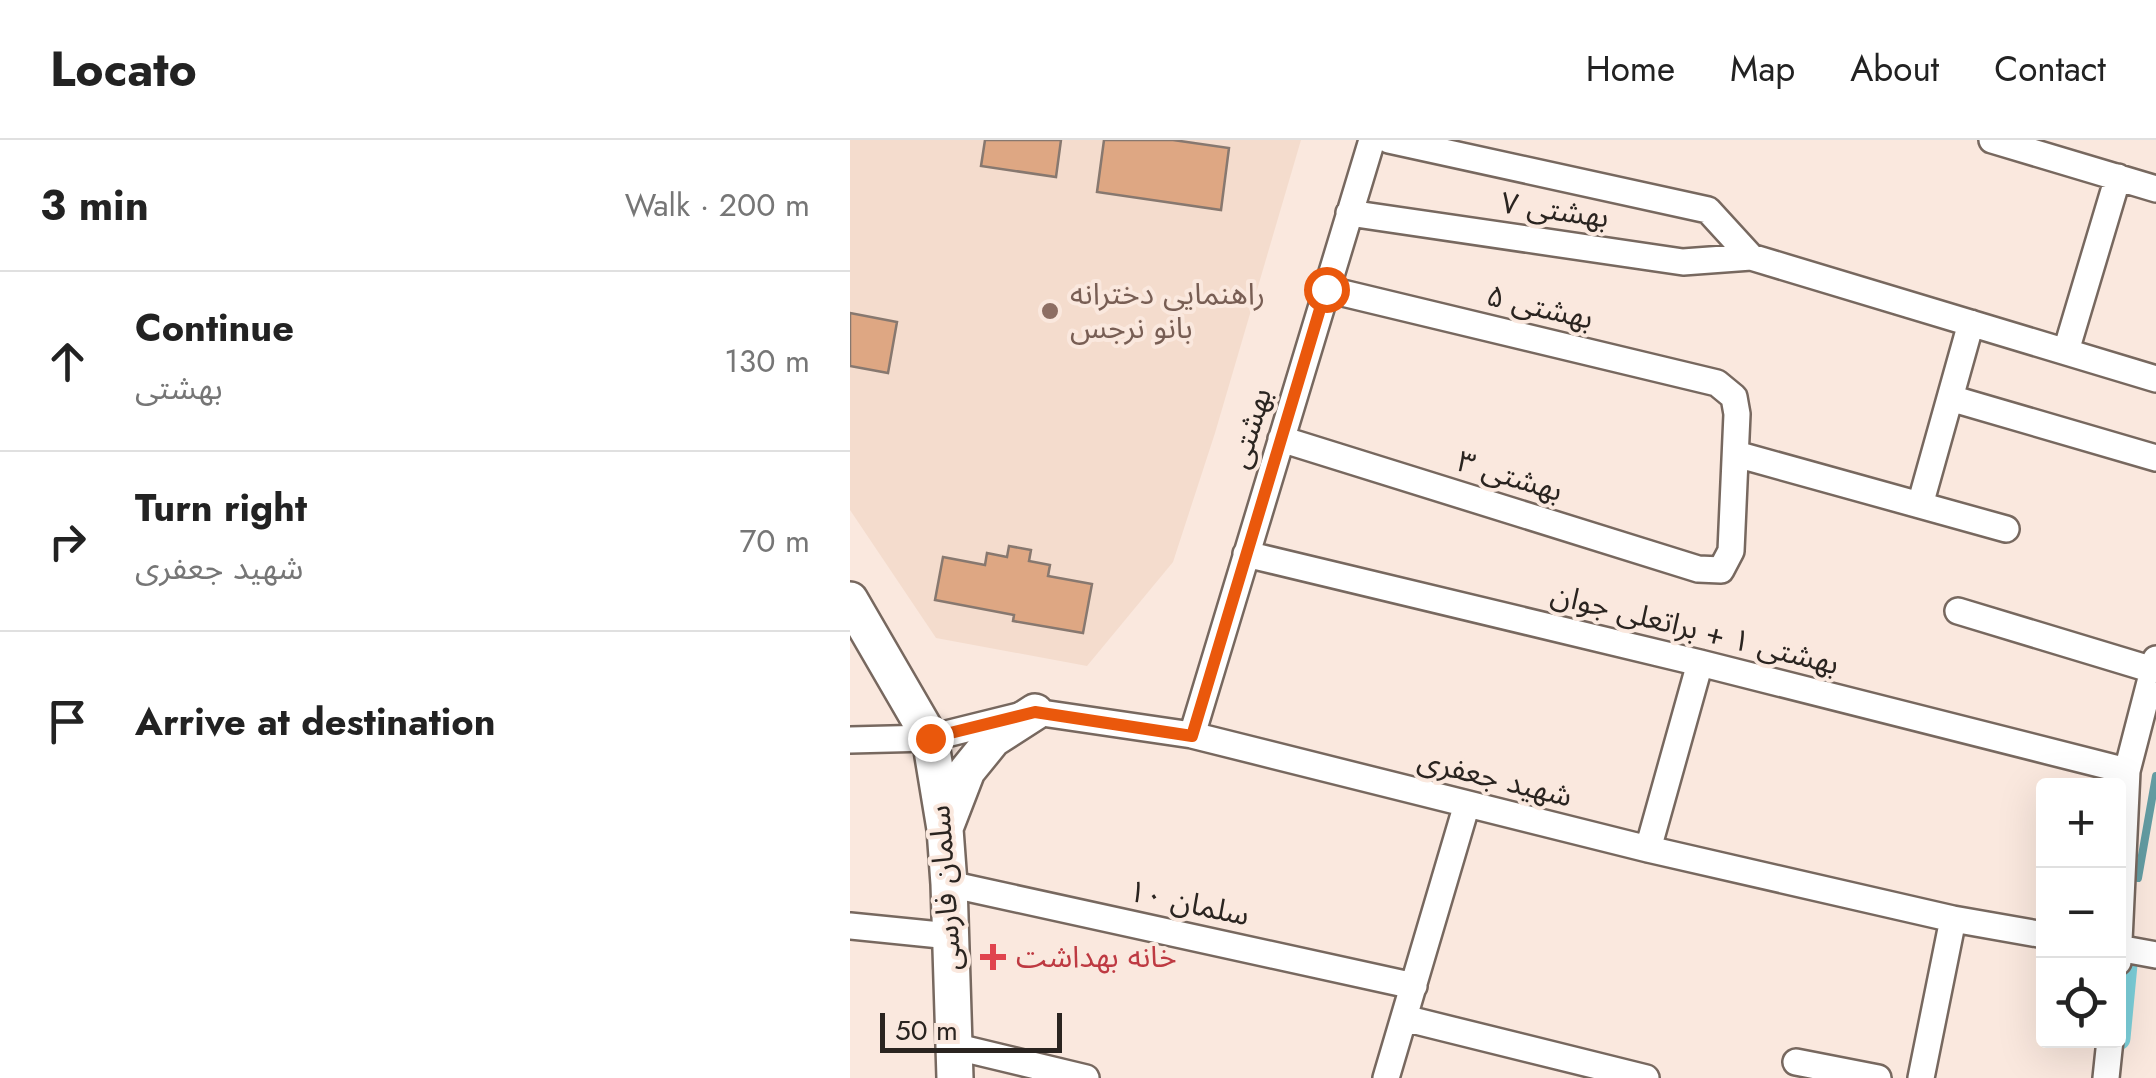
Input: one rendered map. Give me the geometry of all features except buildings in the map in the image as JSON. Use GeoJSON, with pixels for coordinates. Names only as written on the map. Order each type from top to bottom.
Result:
{"type":"FeatureCollection","features":[{"type":"Feature","properties":{"kind":"main road","name":"سلمان فارسی"},"geometry":{"type":"LineString","coordinates":[[850,600],[864,643],[930,738],[950,884],[954,1062]]}},
{"type":"Feature","properties":{"kind":"main road"},"geometry":{"type":"LineString","coordinates":[[945,829],[968,771],[993,740],[1035,712]]}},
{"type":"Feature","properties":{"kind":"street","name":"بهشتی"},"geometry":{"type":"LineString","coordinates":[[1192,736],[1372,140]]}},
{"type":"Feature","properties":{"kind":"street"},"geometry":{"type":"LineString","coordinates":[[1389,140],[1708,210],[1751,257],[2156,379]]}},
{"type":"Feature","properties":{"kind":"street"},"geometry":{"type":"LineString","coordinates":[[1992,140],[2156,189]]}},
{"type":"Feature","properties":{"kind":"street"},"geometry":{"type":"LineString","coordinates":[[2066,351],[2118,177]]}},
{"type":"Feature","properties":{"kind":"street","name":"بهشتی ۷"},"geometry":{"type":"LineString","coordinates":[[1349,212],[1683,262],[1751,257]]}},
{"type":"Feature","properties":{"kind":"street","name":"بهشتی ۵"},"geometry":{"type":"LineString","coordinates":[[1326,289],[1717,382],[1734,397],[1736,454]]}},
{"type":"Feature","properties":{"kind":"street"},"geometry":{"type":"LineString","coordinates":[[1920,505],[1971,323]]}},
{"type":"Feature","properties":{"kind":"street"},"geometry":{"type":"LineString","coordinates":[[1950,398],[2156,458]]}},
{"type":"Feature","properties":{"kind":"street","name":"بهشتی ۳"},"geometry":{"type":"LineString","coordinates":[[1281,438],[1698,569],[1720,570],[1730,551],[1736,454]]}},
{"type":"Feature","properties":{"kind":"street"},"geometry":{"type":"LineString","coordinates":[[1736,454],[2006,528]]}},
{"type":"Feature","properties":{"kind":"street","name":"بهشتی ۱ + براتعلی جوان"},"geometry":{"type":"LineString","coordinates":[[1246,554],[2127,771]]}},
{"type":"Feature","properties":{"kind":"street"},"geometry":{"type":"LineString","coordinates":[[1958,611],[2155,664],[2127,771],[2123,868]]}},
{"type":"Feature","properties":{"kind":"street"},"geometry":{"type":"LineString","coordinates":[[1648,849],[1700,663]]}},
{"type":"Feature","properties":{"kind":"street","name":"شهید جعفری"},"geometry":{"type":"LineString","coordinates":[[850,740],[930,738],[1035,712],[1192,736],[1648,849],[1953,919],[2036,934]]}},
{"type":"Feature","properties":{"kind":"street"},"geometry":{"type":"LineString","coordinates":[[1386,1078],[1468,804]]}},
{"type":"Feature","properties":{"kind":"street","name":"سلمان ۱۰"},"geometry":{"type":"LineString","coordinates":[[950,884],[1414,986]]}},
{"type":"Feature","properties":{"kind":"street"},"geometry":{"type":"LineString","coordinates":[[1921,1078],[1953,919]]}},
{"type":"Feature","properties":{"kind":"street"},"geometry":{"type":"LineString","coordinates":[[850,926],[950,936]]}},
{"type":"Feature","properties":{"kind":"street"},"geometry":{"type":"LineString","coordinates":[[2126,953],[2156,955]]}},
{"type":"Feature","properties":{"kind":"street"},"geometry":{"type":"LineString","coordinates":[[1404,1018],[1646,1078]]}},
{"type":"Feature","properties":{"kind":"street"},"geometry":{"type":"LineString","coordinates":[[2106,1078],[2109,1048]]}},
{"type":"Feature","properties":{"kind":"street"},"geometry":{"type":"LineString","coordinates":[[954,1062],[1086,1078]]}},
{"type":"Feature","properties":{"kind":"street"},"geometry":{"type":"LineString","coordinates":[[1796,1062],[1878,1078]]}},
{"type":"Feature","properties":{"kind":"shaded area"},"geometry":{"type":"Polygon","coordinates":[[[850,140],[1301,140],[1173,562],[1087,666],[936,638],[850,510],[850,140]]]}},
{"type":"Feature","properties":{"kind":"waterway"},"geometry":{"type":"LineString","coordinates":[[2138,878],[2156,776]]}},
{"type":"Feature","properties":{"kind":"place","name":"راهنمایی دخترانه بانو نرجس"},"geometry":{"type":"Point","coordinates":[1050,311]}},
{"type":"Feature","properties":{"kind":"place","name":"خانه بهداشت"},"geometry":{"type":"Point","coordinates":[993,957]}},
{"type":"Feature","properties":{"kind":"route"},"geometry":{"type":"LineString","coordinates":[[930,738],[1035,712],[1192,736],[1326,289]]}}]}
